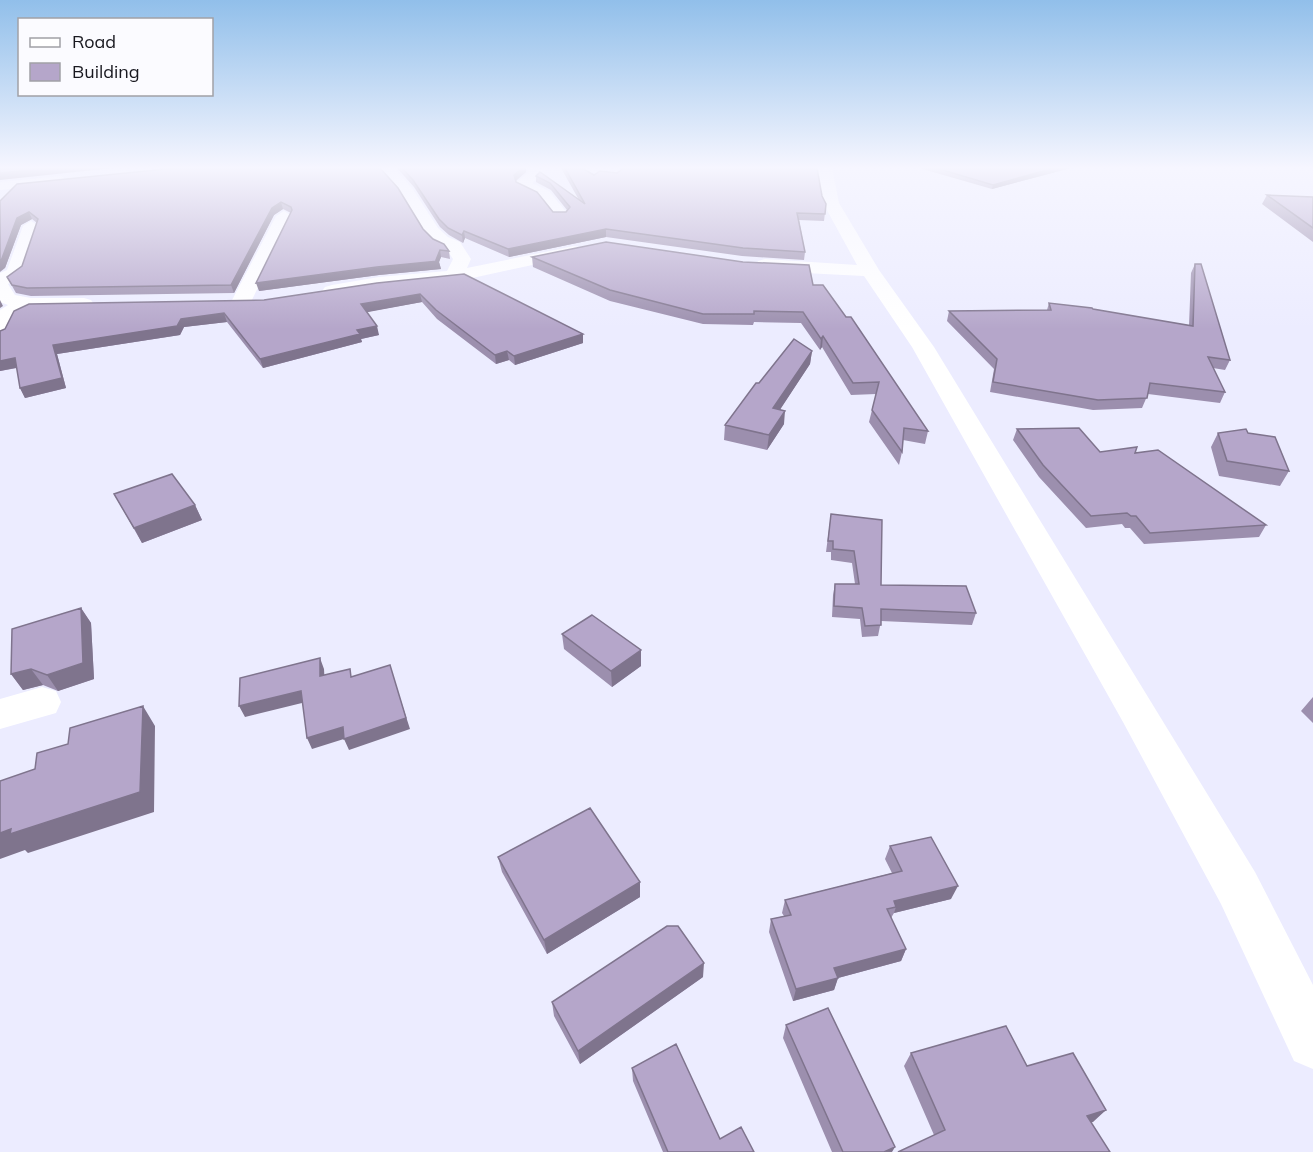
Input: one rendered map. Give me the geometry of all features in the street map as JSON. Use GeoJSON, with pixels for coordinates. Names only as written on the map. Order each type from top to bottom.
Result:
{"type":"FeatureCollection","features":[{"type":"Feature","properties":{"kind":"street"},"geometry":{"type":"LineString","coordinates":[[242,302],[281,222]]}},
{"type":"Feature","properties":{"kind":"street"},"geometry":{"type":"LineString","coordinates":[[426,222],[442,241],[454,246],[462,259],[454,276]]}},
{"type":"Feature","properties":{"kind":"street"},"geometry":{"type":"LineString","coordinates":[[842,222],[870,271],[924,347],[1137,711],[1238,888],[1313,1042]]}},
{"type":"Feature","properties":{"kind":"street"},"geometry":{"type":"LineString","coordinates":[[0,281],[15,273],[31,226]]}},
{"type":"Feature","properties":{"kind":"street"},"geometry":{"type":"LineString","coordinates":[[310,294],[379,283],[454,276],[595,247]]}},
{"type":"Feature","properties":{"kind":"street"},"geometry":{"type":"LineString","coordinates":[[742,264],[870,271]]}},
{"type":"Feature","properties":{"kind":"street"},"geometry":{"type":"LineString","coordinates":[[0,286],[8,299],[31,304],[104,304]]}},
{"type":"Feature","properties":{"kind":"street"},"geometry":{"type":"LineString","coordinates":[[219,302],[267,300]]}},
{"type":"Feature","properties":{"kind":"street"},"geometry":{"type":"LineString","coordinates":[[0,332],[3,318],[13,310],[31,304]]}},
{"type":"Feature","properties":{"kind":"street"},"geometry":{"type":"LineString","coordinates":[[0,714],[42,702]]}},
{"type":"Feature","properties":{"kind":"building"},"geometry":{"type":"Polygon","coordinates":[[[0,222],[16,222],[1,261],[0,222]]]}},
{"type":"Feature","properties":{"kind":"building"},"geometry":{"type":"Polygon","coordinates":[[[37,222],[265,222],[231,285],[27,288],[12,285],[7,277],[22,266],[37,222]]]}},
{"type":"Feature","properties":{"kind":"building"},"geometry":{"type":"Polygon","coordinates":[[[286,222],[419,222],[433,239],[444,244],[449,251],[440,250],[436,260],[439,261],[256,283],[286,222]]]}},
{"type":"Feature","properties":{"kind":"building"},"geometry":{"type":"Polygon","coordinates":[[[442,222],[799,222],[805,252],[743,248],[606,229],[508,249],[464,231],[462,235],[448,228],[442,222]]]}},
{"type":"Feature","properties":{"kind":"building"},"geometry":{"type":"Polygon","coordinates":[[[1304,222],[1313,222],[1313,228],[1304,222]]]}},
{"type":"Feature","properties":{"kind":"building"},"geometry":{"type":"Polygon","coordinates":[[[606,242],[743,262],[809,265],[813,285],[823,285],[846,317],[851,317],[928,431],[904,428],[902,452],[872,410],[879,382],[853,383],[823,336],[821,339],[803,312],[754,311],[754,314],[703,314],[610,290],[532,257],[606,242]]]}},
{"type":"Feature","properties":{"kind":"building"},"geometry":{"type":"Polygon","coordinates":[[[1195,264],[1201,264],[1230,360],[1208,357],[1225,392],[1150,383],[1147,398],[1098,400],[993,382],[997,359],[949,311],[1051,310],[1049,303],[1092,308],[1193,326],[1195,264]]]}},
{"type":"Feature","properties":{"kind":"building"},"geometry":{"type":"Polygon","coordinates":[[[464,274],[583,334],[514,356],[507,351],[495,355],[436,310],[420,294],[361,304],[377,326],[357,330],[360,334],[260,359],[224,313],[181,319],[177,326],[53,345],[62,378],[20,388],[15,358],[0,361],[0,331],[5,329],[14,311],[29,304],[264,300],[377,283],[464,274]]]}},
{"type":"Feature","properties":{"kind":"building"},"geometry":{"type":"Polygon","coordinates":[[[794,339],[812,351],[773,408],[785,411],[769,435],[725,425],[756,383],[759,383],[794,339]]]}},
{"type":"Feature","properties":{"kind":"building"},"geometry":{"type":"Polygon","coordinates":[[[1079,428],[1100,452],[1137,447],[1135,453],[1158,450],[1266,525],[1150,533],[1136,516],[1127,513],[1091,516],[1043,465],[1017,429],[1079,428]]]}},
{"type":"Feature","properties":{"kind":"building"},"geometry":{"type":"Polygon","coordinates":[[[1246,429],[1248,433],[1275,437],[1289,471],[1227,461],[1218,433],[1246,429]]]}},
{"type":"Feature","properties":{"kind":"building"},"geometry":{"type":"Polygon","coordinates":[[[172,474],[195,505],[134,528],[114,494],[172,474]]]}},
{"type":"Feature","properties":{"kind":"building"},"geometry":{"type":"Polygon","coordinates":[[[831,514],[882,520],[881,585],[966,586],[976,613],[881,609],[881,625],[865,626],[862,608],[834,606],[835,584],[859,584],[854,551],[833,549],[833,541],[828,541],[831,514]]]}},
{"type":"Feature","properties":{"kind":"building"},"geometry":{"type":"Polygon","coordinates":[[[81,608],[83,663],[47,675],[31,669],[11,674],[12,629],[81,608]]]}},
{"type":"Feature","properties":{"kind":"building"},"geometry":{"type":"Polygon","coordinates":[[[592,615],[641,650],[611,671],[562,634],[592,615]]]}},
{"type":"Feature","properties":{"kind":"building"},"geometry":{"type":"Polygon","coordinates":[[[320,658],[320,676],[350,669],[351,677],[390,665],[406,718],[344,739],[343,727],[307,738],[301,691],[239,706],[240,678],[320,658]]]}},
{"type":"Feature","properties":{"kind":"building"},"geometry":{"type":"Polygon","coordinates":[[[143,706],[140,792],[10,834],[11,829],[0,833],[0,781],[35,769],[37,753],[68,744],[70,728],[143,706]]]}},
{"type":"Feature","properties":{"kind":"building"},"geometry":{"type":"Polygon","coordinates":[[[590,808],[640,882],[544,940],[498,857],[590,808]]]}},
{"type":"Feature","properties":{"kind":"building"},"geometry":{"type":"Polygon","coordinates":[[[931,837],[958,886],[894,901],[896,907],[887,909],[906,949],[834,968],[838,978],[796,989],[771,919],[791,915],[785,900],[902,871],[890,846],[931,837]]]}},
{"type":"Feature","properties":{"kind":"building"},"geometry":{"type":"Polygon","coordinates":[[[667,926],[678,926],[704,963],[578,1051],[552,1002],[667,926]]]}},
{"type":"Feature","properties":{"kind":"building"},"geometry":{"type":"Polygon","coordinates":[[[828,1008],[895,1147],[884,1152],[843,1152],[786,1025],[828,1008]]]}},
{"type":"Feature","properties":{"kind":"building"},"geometry":{"type":"Polygon","coordinates":[[[1006,1026],[1027,1066],[1073,1053],[1106,1110],[1087,1116],[1110,1152],[898,1152],[945,1130],[911,1053],[1006,1026]]]}},
{"type":"Feature","properties":{"kind":"building"},"geometry":{"type":"Polygon","coordinates":[[[676,1044],[720,1139],[741,1127],[754,1152],[668,1152],[632,1068],[676,1044]]]}}]}
